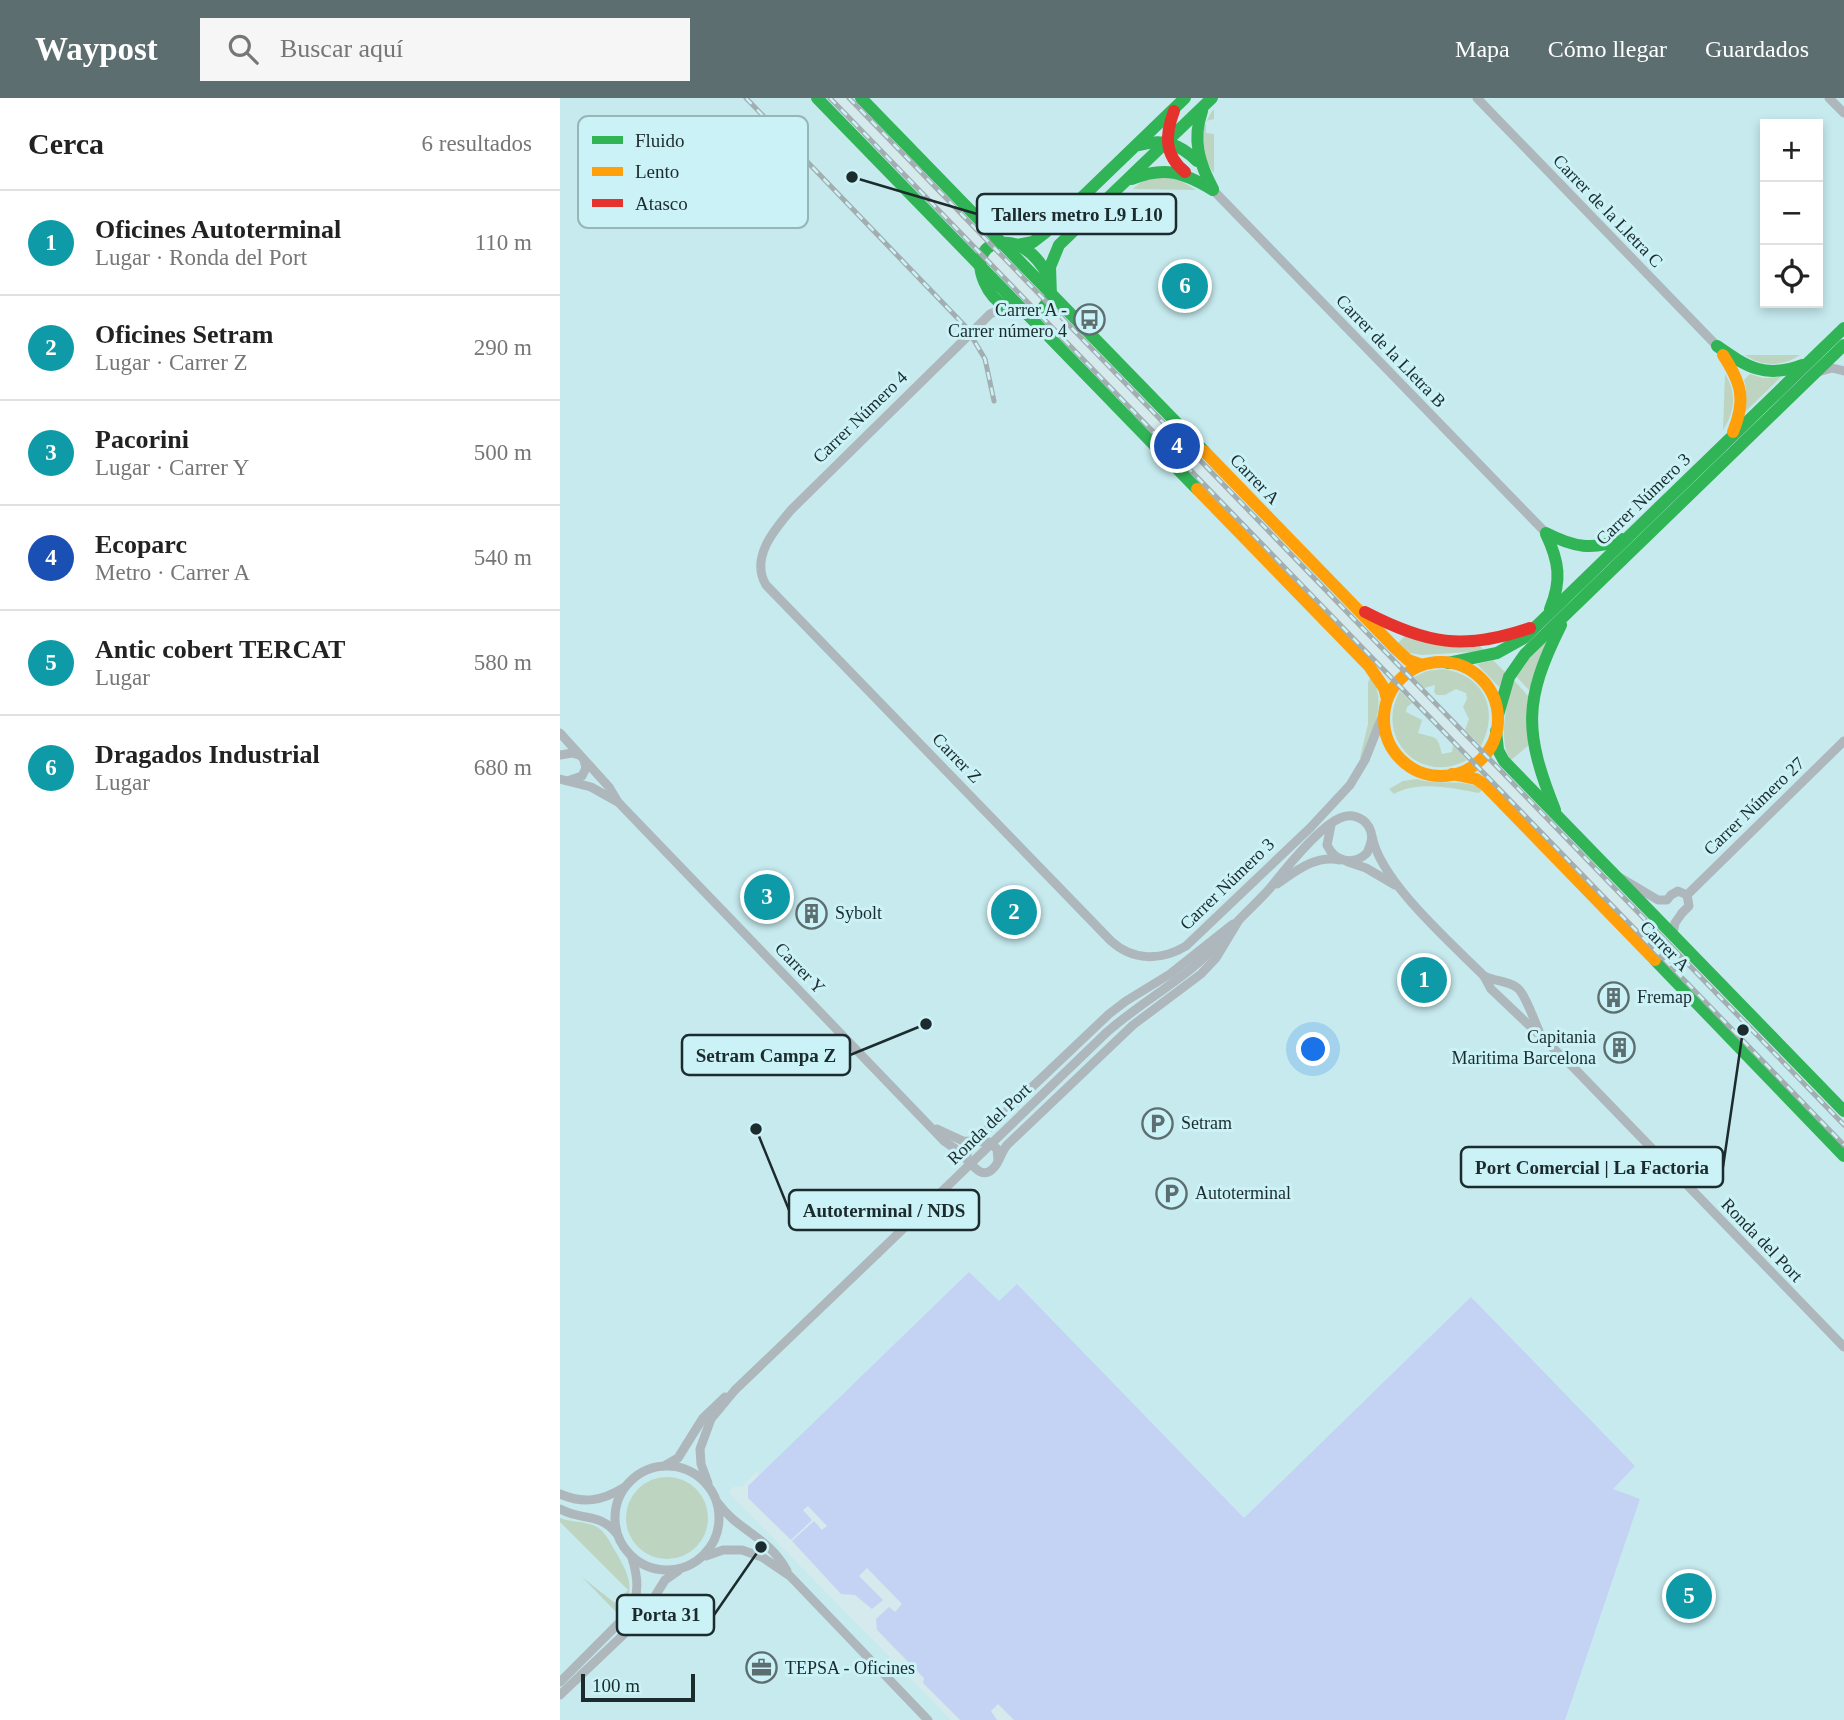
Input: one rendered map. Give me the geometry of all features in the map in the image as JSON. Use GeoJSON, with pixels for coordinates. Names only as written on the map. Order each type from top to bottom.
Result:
{"type":"FeatureCollection","features":[{"type":"Feature","properties":{"kind":"main road"},"geometry":{"type":"LineString","coordinates":[[817,98],[1369,666],[1384,688],[1387,735],[1399,758],[1418,771],[1430,775],[1452,775],[1481,759],[1496,731],[1498,715],[1493,693],[1484,680],[1465,667],[1448,663],[1422,665],[1412,669],[1395,684],[1387,703]]}},
{"type":"Feature","properties":{"kind":"main road"},"geometry":{"type":"LineString","coordinates":[[861,98],[1051,294]]}},
{"type":"Feature","properties":{"kind":"main road"},"geometry":{"type":"LineString","coordinates":[[1185,98],[1033,242],[1017,245],[1002,242],[985,248],[980,265],[981,278],[989,294],[1005,308],[1027,313],[1047,305],[1051,294],[1051,259],[1059,244],[1209,102]]}},
{"type":"Feature","properties":{"kind":"main road"},"geometry":{"type":"LineString","coordinates":[[1201,167],[1195,142],[1198,125],[1209,102]]}},
{"type":"Feature","properties":{"kind":"main road"},"geometry":{"type":"LineString","coordinates":[[1175,108],[1169,124],[1167,142],[1172,160],[1213,190]]}},
{"type":"Feature","properties":{"kind":"main road"},"geometry":{"type":"LineString","coordinates":[[1135,146],[1151,141],[1167,142],[1186,149],[1201,167],[1213,190]]}},
{"type":"Feature","properties":{"kind":"main road"},"geometry":{"type":"LineString","coordinates":[[1126,182],[1152,171],[1169,171],[1191,176]]}},
{"type":"Feature","properties":{"kind":"main road"},"geometry":{"type":"LineString","coordinates":[[1017,245],[1039,260],[1049,277]]}},
{"type":"Feature","properties":{"kind":"main road","name":"Carrer A"},"geometry":{"type":"LineString","coordinates":[[1051,294],[1354,607],[1404,657],[1422,665]]}},
{"type":"Feature","properties":{"kind":"main road","name":"Carrer Número 3"},"geometry":{"type":"LineString","coordinates":[[1448,663],[1509,649],[1844,328]]}},
{"type":"Feature","properties":{"kind":"main road","name":"Carrer Número 3"},"geometry":{"type":"LineString","coordinates":[[1498,715],[1506,684],[1516,665],[1844,345]]}},
{"type":"Feature","properties":{"kind":"main road"},"geometry":{"type":"LineString","coordinates":[[1717,346],[1748,367],[1764,372],[1793,369],[1810,361]]}},
{"type":"Feature","properties":{"kind":"main road"},"geometry":{"type":"LineString","coordinates":[[1717,346],[1735,373],[1742,397],[1740,415],[1730,439]]}},
{"type":"Feature","properties":{"kind":"main road"},"geometry":{"type":"LineString","coordinates":[[1546,533],[1576,547],[1585,548],[1610,545],[1631,534]]}},
{"type":"Feature","properties":{"kind":"main road"},"geometry":{"type":"LineString","coordinates":[[1546,533],[1560,570],[1558,590],[1548,614]]}},
{"type":"Feature","properties":{"kind":"main road"},"geometry":{"type":"LineString","coordinates":[[1354,607],[1408,634],[1447,643],[1484,642],[1537,625]]}},
{"type":"Feature","properties":{"kind":"main road"},"geometry":{"type":"LineString","coordinates":[[1558,817],[1533,750],[1530,716],[1540,666],[1566,616]]}},
{"type":"Feature","properties":{"kind":"main road","name":"Carrer A"},"geometry":{"type":"LineString","coordinates":[[1496,731],[1498,750],[1504,761],[1844,1111]]}},
{"type":"Feature","properties":{"kind":"main road","name":"Carrer A"},"geometry":{"type":"LineString","coordinates":[[1452,775],[1476,779],[1485,785],[1844,1156]]}},
{"type":"Feature","properties":{"kind":"street","name":"Carrer de la Lletra C"},"geometry":{"type":"LineString","coordinates":[[1477,98],[1717,346]]}},
{"type":"Feature","properties":{"kind":"street"},"geometry":{"type":"LineString","coordinates":[[1829,98],[1844,113]]}},
{"type":"Feature","properties":{"kind":"street","name":"Carrer de la Lletra B"},"geometry":{"type":"LineString","coordinates":[[1213,190],[1546,533]]}},
{"type":"Feature","properties":{"kind":"street","name":"Carrer Número 4"},"geometry":{"type":"LineString","coordinates":[[760,569],[766,545],[791,510],[981,324],[994,312],[1005,308]]}},
{"type":"Feature","properties":{"kind":"street"},"geometry":{"type":"LineString","coordinates":[[1813,374],[1826,369],[1844,371]]}},
{"type":"Feature","properties":{"kind":"street","name":"Carrer Z"},"geometry":{"type":"LineString","coordinates":[[760,569],[766,585],[1111,941],[1125,951],[1143,957]]}},
{"type":"Feature","properties":{"kind":"street","name":"Carrer Número 3"},"geometry":{"type":"LineString","coordinates":[[1143,957],[1168,955],[1186,946],[1315,822],[1358,773],[1387,703]]}},
{"type":"Feature","properties":{"kind":"street"},"geometry":{"type":"LineString","coordinates":[[560,733],[609,787],[618,802]]}},
{"type":"Feature","properties":{"kind":"street","name":"Carrer Número 27"},"geometry":{"type":"LineString","coordinates":[[1687,895],[1844,741]]}},
{"type":"Feature","properties":{"kind":"street"},"geometry":{"type":"LineString","coordinates":[[563,756],[583,758]]}},
{"type":"Feature","properties":{"kind":"street"},"geometry":{"type":"LineString","coordinates":[[564,779],[576,780],[582,776],[586,768],[583,758]]}},
{"type":"Feature","properties":{"kind":"street"},"geometry":{"type":"LineString","coordinates":[[560,773],[564,779],[591,786],[618,802]]}},
{"type":"Feature","properties":{"kind":"street","name":"Carrer Y"},"geometry":{"type":"LineString","coordinates":[[618,802],[943,1140],[968,1161]]}},
{"type":"Feature","properties":{"kind":"street"},"geometry":{"type":"LineString","coordinates":[[1270,888],[1286,867],[1331,825],[1341,817],[1356,816],[1367,823],[1375,851],[1396,886]]}},
{"type":"Feature","properties":{"kind":"street"},"geometry":{"type":"LineString","coordinates":[[1331,825],[1327,845],[1333,854],[1396,886]]}},
{"type":"Feature","properties":{"kind":"street"},"geometry":{"type":"LineString","coordinates":[[1344,860],[1359,859],[1367,853],[1372,836]]}},
{"type":"Feature","properties":{"kind":"street","name":"Carrer Número 3"},"geometry":{"type":"LineString","coordinates":[[1270,888],[1309,863],[1325,859],[1344,860]]}},
{"type":"Feature","properties":{"kind":"street"},"geometry":{"type":"LineString","coordinates":[[1614,874],[1658,900],[1667,900],[1678,891],[1687,895],[1689,906],[1673,933]]}},
{"type":"Feature","properties":{"kind":"street","name":"Ronda del Port"},"geometry":{"type":"LineString","coordinates":[[1396,886],[1483,976],[1491,989],[1521,1020],[1541,1035],[1844,1347]]}},
{"type":"Feature","properties":{"kind":"street","name":"Ronda del Port"},"geometry":{"type":"LineString","coordinates":[[734,1390],[1107,1033],[1134,1009],[1190,970],[1270,888]]}},
{"type":"Feature","properties":{"kind":"street"},"geometry":{"type":"LineString","coordinates":[[1239,920],[1210,965],[1192,982],[1133,1025],[1007,1145],[993,1168],[985,1172],[973,1169],[968,1161],[968,1150],[1109,1014],[1170,974],[1239,920]]}},
{"type":"Feature","properties":{"kind":"street","name":"Ronda del Port"},"geometry":{"type":"LineString","coordinates":[[1483,976],[1518,987],[1541,1035]]}},
{"type":"Feature","properties":{"kind":"street"},"geometry":{"type":"LineString","coordinates":[[930,1125],[954,1138],[993,1144],[998,1152],[998,1161]]}},
{"type":"Feature","properties":{"kind":"street"},"geometry":{"type":"LineString","coordinates":[[560,1494],[583,1501],[612,1495],[639,1473],[678,1458],[707,1412],[734,1390]]}},
{"type":"Feature","properties":{"kind":"street"},"geometry":{"type":"LineString","coordinates":[[734,1390],[711,1419],[702,1441],[701,1464],[715,1499],[730,1517],[776,1553],[790,1576]]}},
{"type":"Feature","properties":{"kind":"street"},"geometry":{"type":"LineString","coordinates":[[663,1466],[677,1466],[693,1473],[710,1489]]}},
{"type":"Feature","properties":{"kind":"street"},"geometry":{"type":"LineString","coordinates":[[619,1537],[615,1512],[624,1487]]}},
{"type":"Feature","properties":{"kind":"street"},"geometry":{"type":"LineString","coordinates":[[700,1559],[718,1531],[715,1499]]}},
{"type":"Feature","properties":{"kind":"street"},"geometry":{"type":"LineString","coordinates":[[560,1509],[610,1525],[631,1556],[641,1564],[659,1570],[681,1568]]}},
{"type":"Feature","properties":{"kind":"street"},"geometry":{"type":"LineString","coordinates":[[560,1695],[642,1617],[665,1580],[681,1568],[723,1550],[742,1550],[762,1557],[790,1576],[928,1720]]}},
{"type":"Feature","properties":{"kind":"street"},"geometry":{"type":"LineString","coordinates":[[560,1682],[619,1625],[633,1606],[637,1584],[631,1556]]}},
{"type":"Feature","properties":{"kind":"shaded area"},"geometry":{"type":"Polygon","coordinates":[[[560,98],[833,98],[1666,958],[1673,951],[846,98],[1844,98],[1844,1720],[1565,1720],[1640,1499],[1612,1490],[1472,1297],[1244,1518],[1017,1285],[999,1301],[969,1272],[760,1475],[756,1472],[743,1486],[733,1487],[729,1493],[951,1720],[560,1720],[560,98]]]}},
{"type":"Feature","properties":{"kind":"shaded area"},"geometry":{"type":"Polygon","coordinates":[[[969,1272],[999,1301],[1017,1284],[1244,1518],[1471,1297],[1635,1466],[1613,1489],[1640,1499],[1565,1720],[1014,1720],[998,1704],[991,1711],[997,1720],[960,1720],[923,1683],[924,1678],[877,1630],[876,1619],[889,1607],[895,1612],[902,1604],[867,1568],[859,1576],[883,1600],[872,1609],[855,1595],[841,1594],[792,1541],[814,1521],[822,1530],[827,1526],[808,1506],[803,1510],[812,1520],[791,1540],[748,1498],[748,1486],[969,1272]]]}},
{"type":"Feature","properties":{"kind":"green space"},"geometry":{"type":"Polygon","coordinates":[[[1214,109],[1214,119],[1207,121],[1209,116],[1214,109]]]}},
{"type":"Feature","properties":{"kind":"green space"},"geometry":{"type":"Polygon","coordinates":[[[1206,123],[1206,133],[1214,134],[1214,173],[1203,150],[1206,123]]]}},
{"type":"Feature","properties":{"kind":"green space"},"geometry":{"type":"Polygon","coordinates":[[[1159,177],[1178,179],[1196,190],[1133,189],[1142,181],[1159,177]]]}},
{"type":"Feature","properties":{"kind":"green space"},"geometry":{"type":"Polygon","coordinates":[[[1745,355],[1800,355],[1786,362],[1772,364],[1758,362],[1745,355]]]}},
{"type":"Feature","properties":{"kind":"green space"},"geometry":{"type":"Polygon","coordinates":[[[1725,374],[1733,402],[1723,430],[1725,374]]]}},
{"type":"Feature","properties":{"kind":"green space"},"geometry":{"type":"Polygon","coordinates":[[[1750,374],[1763,378],[1781,377],[1744,413],[1744,380],[1750,374]]]}},
{"type":"Feature","properties":{"kind":"green space"},"geometry":{"type":"Polygon","coordinates":[[[1550,633],[1529,690],[1515,675],[1550,633]]]}},
{"type":"Feature","properties":{"kind":"green space"},"geometry":{"type":"Polygon","coordinates":[[[1406,635],[1480,646],[1485,651],[1422,655],[1410,653],[1398,643],[1406,635]]]}},
{"type":"Feature","properties":{"kind":"green space"},"geometry":{"type":"Polygon","coordinates":[[[1493,660],[1506,673],[1499,687],[1477,664],[1493,660]]]}},
{"type":"Feature","properties":{"kind":"green space"},"geometry":{"type":"Polygon","coordinates":[[[1443,669],[1469,678],[1485,696],[1489,720],[1481,746],[1465,730],[1469,719],[1463,707],[1467,699],[1466,693],[1456,689],[1445,695],[1437,695],[1434,692],[1435,685],[1424,688],[1414,677],[1427,671],[1443,669]]]}},
{"type":"Feature","properties":{"kind":"green space"},"geometry":{"type":"Polygon","coordinates":[[[1370,678],[1376,687],[1378,707],[1362,760],[1360,758],[1368,724],[1370,678]]]}},
{"type":"Feature","properties":{"kind":"green space"},"geometry":{"type":"Polygon","coordinates":[[[1513,679],[1529,697],[1529,745],[1511,760],[1504,732],[1513,679]]]}},
{"type":"Feature","properties":{"kind":"green space"},"geometry":{"type":"Polygon","coordinates":[[[1400,691],[1412,703],[1406,712],[1422,720],[1418,733],[1435,738],[1442,754],[1452,752],[1453,745],[1467,760],[1450,766],[1433,767],[1418,762],[1406,752],[1397,740],[1393,725],[1393,708],[1400,691]]]}},
{"type":"Feature","properties":{"kind":"green space"},"geometry":{"type":"Polygon","coordinates":[[[1417,779],[1467,784],[1483,789],[1479,793],[1424,786],[1394,794],[1389,789],[1403,781],[1417,779]]]}},
{"type":"Feature","properties":{"kind":"green space"},"geometry":{"type":"Polygon","coordinates":[[[667,1477],[683,1480],[696,1489],[705,1502],[708,1518],[705,1534],[696,1547],[683,1556],[667,1559],[651,1556],[638,1547],[629,1534],[626,1518],[629,1502],[638,1489],[651,1480],[667,1477]]]}},
{"type":"Feature","properties":{"kind":"green space"},"geometry":{"type":"Polygon","coordinates":[[[560,1518],[593,1525],[609,1540],[629,1581],[628,1597],[619,1615],[582,1577],[616,1604],[628,1590],[560,1522],[560,1518]]]}},
{"type":"Feature","properties":{"kind":"railway"},"geometry":{"type":"LineString","coordinates":[[746,98],[763,116]]}},
{"type":"Feature","properties":{"kind":"railway"},"geometry":{"type":"LineString","coordinates":[[830,98],[1844,1145]]}},
{"type":"Feature","properties":{"kind":"railway"},"geometry":{"type":"LineString","coordinates":[[849,98],[1844,1125]]}},
{"type":"Feature","properties":{"kind":"railway"},"geometry":{"type":"LineString","coordinates":[[808,163],[966,327],[985,359],[994,401]]}},
{"type":"Feature","properties":{"kind":"traffic: fast"},"geometry":{"type":"LineString","coordinates":[[817,98],[1197,489]]}},
{"type":"Feature","properties":{"kind":"traffic: fast"},"geometry":{"type":"LineString","coordinates":[[861,98],[1204,451]]}},
{"type":"Feature","properties":{"kind":"traffic: fast"},"geometry":{"type":"LineString","coordinates":[[1017,245],[1033,242],[1046,232],[1185,98]]}},
{"type":"Feature","properties":{"kind":"traffic: fast"},"geometry":{"type":"LineString","coordinates":[[1049,277],[1033,255],[1016,244],[992,245],[983,254],[981,267],[984,282],[993,296],[1006,307],[1023,312],[1042,309],[1051,297],[1050,267],[1059,245],[1212,98]]}},
{"type":"Feature","properties":{"kind":"traffic: fast"},"geometry":{"type":"LineString","coordinates":[[1202,111],[1197,142],[1204,170],[1213,189]]}},
{"type":"Feature","properties":{"kind":"traffic: fast"},"geometry":{"type":"LineString","coordinates":[[1139,145],[1156,142],[1171,144],[1197,161]]}},
{"type":"Feature","properties":{"kind":"traffic: fast"},"geometry":{"type":"LineString","coordinates":[[1132,179],[1154,173],[1174,173],[1213,190]]}},
{"type":"Feature","properties":{"kind":"traffic: fast"},"geometry":{"type":"LineString","coordinates":[[1448,663],[1497,653],[1524,638],[1844,328]]}},
{"type":"Feature","properties":{"kind":"traffic: fast"},"geometry":{"type":"LineString","coordinates":[[1498,715],[1509,677],[1525,654],[1844,345]]}},
{"type":"Feature","properties":{"kind":"traffic: fast"},"geometry":{"type":"LineString","coordinates":[[1717,346],[1757,369],[1777,371],[1802,365]]}},
{"type":"Feature","properties":{"kind":"traffic: fast"},"geometry":{"type":"LineString","coordinates":[[1546,533],[1565,542],[1583,546],[1602,545],[1622,539]]}},
{"type":"Feature","properties":{"kind":"traffic: fast"},"geometry":{"type":"LineString","coordinates":[[1546,534],[1554,553],[1557,571],[1556,589],[1550,609]]}},
{"type":"Feature","properties":{"kind":"traffic: fast"},"geometry":{"type":"LineString","coordinates":[[1555,810],[1538,759],[1532,717],[1540,675],[1561,625]]}},
{"type":"Feature","properties":{"kind":"traffic: fast"},"geometry":{"type":"LineString","coordinates":[[1496,731],[1498,750],[1504,761],[1844,1111]]}},
{"type":"Feature","properties":{"kind":"traffic: fast"},"geometry":{"type":"LineString","coordinates":[[1655,960],[1844,1156]]}},
{"type":"Feature","properties":{"kind":"traffic: slow"},"geometry":{"type":"LineString","coordinates":[[1723,355],[1740,392],[1740,411],[1733,432]]}},
{"type":"Feature","properties":{"kind":"traffic: slow"},"geometry":{"type":"LineString","coordinates":[[1204,451],[1395,648],[1408,660],[1422,665]]}},
{"type":"Feature","properties":{"kind":"traffic: slow"},"geometry":{"type":"LineString","coordinates":[[1197,489],[1369,666],[1384,688],[1387,699]]}},
{"type":"Feature","properties":{"kind":"traffic: slow"},"geometry":{"type":"LineString","coordinates":[[1441,662],[1463,667],[1481,679],[1493,697],[1498,719],[1493,741],[1481,759],[1463,771],[1441,776],[1419,771],[1401,759],[1389,741],[1384,719],[1389,697],[1401,679],[1419,667],[1441,662]]}},
{"type":"Feature","properties":{"kind":"traffic: slow"},"geometry":{"type":"LineString","coordinates":[[1452,774],[1476,779],[1485,785],[1655,960]]}},
{"type":"Feature","properties":{"kind":"traffic: jam"},"geometry":{"type":"LineString","coordinates":[[1174,111],[1168,144],[1173,159],[1185,172]]}},
{"type":"Feature","properties":{"kind":"traffic: jam"},"geometry":{"type":"LineString","coordinates":[[1365,612],[1408,631],[1446,641],[1485,640],[1530,628]]}},
{"type":"Feature","properties":{"kind":"place","name":"Tallers metro L9 L10"},"geometry":{"type":"Point","coordinates":[852,177]}},
{"type":"Feature","properties":{"kind":"place","name":"Dragados Industrial"},"geometry":{"type":"Point","coordinates":[1185,286]}},
{"type":"Feature","properties":{"kind":"place","name":"Carrer A - Carrer número 4"},"geometry":{"type":"Point","coordinates":[1090,320]}},
{"type":"Feature","properties":{"kind":"place","name":"Ecoparc"},"geometry":{"type":"Point","coordinates":[1177,446]}},
{"type":"Feature","properties":{"kind":"place","name":"Pacorini"},"geometry":{"type":"Point","coordinates":[767,897]}},
{"type":"Feature","properties":{"kind":"place","name":"Oficines Setram"},"geometry":{"type":"Point","coordinates":[1014,912]}},
{"type":"Feature","properties":{"kind":"place","name":"Sybolt"},"geometry":{"type":"Point","coordinates":[812,913]}},
{"type":"Feature","properties":{"kind":"place","name":"Oficines Autoterminal"},"geometry":{"type":"Point","coordinates":[1424,980]}},
{"type":"Feature","properties":{"kind":"place","name":"Fremap"},"geometry":{"type":"Point","coordinates":[1614,997]}},
{"type":"Feature","properties":{"kind":"place","name":"Setram Campa Z"},"geometry":{"type":"Point","coordinates":[926,1024]}},
{"type":"Feature","properties":{"kind":"place","name":"Port Comercial | La Factoria"},"geometry":{"type":"Point","coordinates":[1743,1030]}},
{"type":"Feature","properties":{"kind":"place","name":"Capitania Maritima Barcelona"},"geometry":{"type":"Point","coordinates":[1619,1047]}},
{"type":"Feature","properties":{"kind":"place","name":"Setram"},"geometry":{"type":"Point","coordinates":[1158,1123]}},
{"type":"Feature","properties":{"kind":"place","name":"Autoterminal / NDS"},"geometry":{"type":"Point","coordinates":[756,1129]}},
{"type":"Feature","properties":{"kind":"place","name":"Autoterminal"},"geometry":{"type":"Point","coordinates":[1172,1193]}},
{"type":"Feature","properties":{"kind":"place","name":"Porta 31"},"geometry":{"type":"Point","coordinates":[761,1547]}},
{"type":"Feature","properties":{"kind":"place","name":"Antic cobert TERCAT"},"geometry":{"type":"Point","coordinates":[1689,1596]}},
{"type":"Feature","properties":{"kind":"place","name":"TEPSA - Oficines"},"geometry":{"type":"Point","coordinates":[762,1668]}}]}
